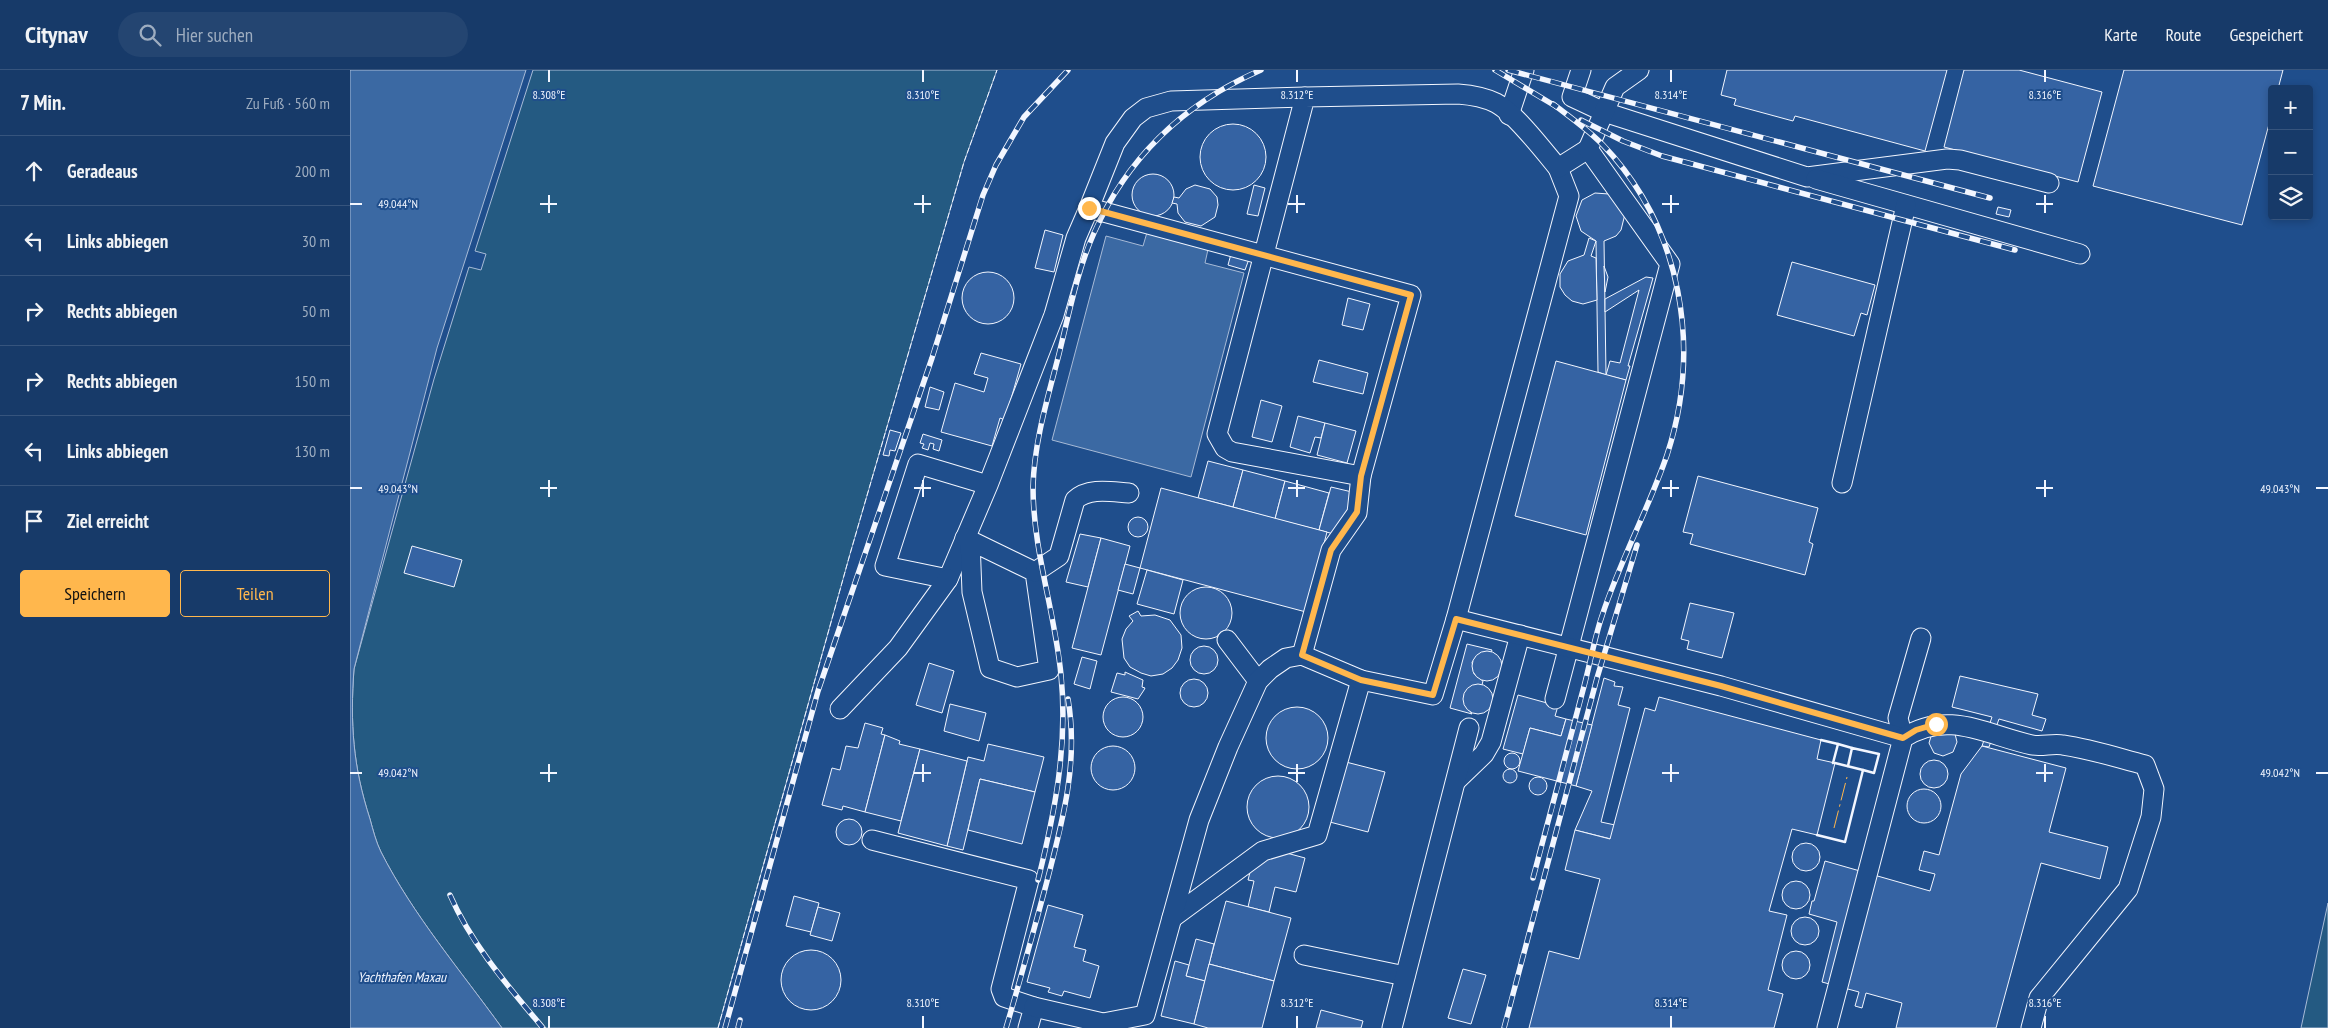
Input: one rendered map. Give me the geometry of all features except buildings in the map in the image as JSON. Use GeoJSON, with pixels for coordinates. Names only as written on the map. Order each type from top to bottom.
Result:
{"type":"FeatureCollection","features":[{"type":"Feature","properties":{"kind":"lane"},"geometry":{"type":"LineString","coordinates":[[1510,115],[1524,70]]}},
{"type":"Feature","properties":{"kind":"lane"},"geometry":{"type":"LineString","coordinates":[[1581,70],[1572,98],[1604,112],[1807,177],[2080,254]]}},
{"type":"Feature","properties":{"kind":"lane"},"geometry":{"type":"LineString","coordinates":[[1558,168],[1588,149],[1615,87],[1639,70]]}},
{"type":"Feature","properties":{"kind":"lane"},"geometry":{"type":"LineString","coordinates":[[840,709],[898,648],[948,578],[967,539],[1054,315],[1076,238],[1115,143],[1133,118],[1146,108],[1171,101],[1458,94],[1477,96],[1497,104],[1510,115],[1533,137],[1558,168],[1570,196],[1456,619],[1433,695],[1361,680],[1302,655],[1286,658],[1270,669],[1258,681],[1228,747],[1199,820],[1145,1015],[1103,1024],[1034,1007],[1004,997],[1001,989],[1029,880],[872,840]]}},
{"type":"Feature","properties":{"kind":"lane"},"geometry":{"type":"LineString","coordinates":[[1305,98],[1217,434],[1225,448],[1232,452],[1361,476]]}},
{"type":"Feature","properties":{"kind":"lane"},"geometry":{"type":"LineString","coordinates":[[1555,700],[1670,264],[1588,149]]}},
{"type":"Feature","properties":{"kind":"lane"},"geometry":{"type":"LineString","coordinates":[[1807,177],[1947,159],[1960,160],[2049,183]]}},
{"type":"Feature","properties":{"kind":"lane"},"geometry":{"type":"LineString","coordinates":[[1842,483],[1906,205]]}},
{"type":"Feature","properties":{"kind":"lane"},"geometry":{"type":"LineString","coordinates":[[1089,208],[1411,295],[1361,476],[1357,512],[1331,550],[1302,655]]}},
{"type":"Feature","properties":{"kind":"lane"},"geometry":{"type":"LineString","coordinates":[[948,578],[885,566],[918,464],[988,485]]}},
{"type":"Feature","properties":{"kind":"lane"},"geometry":{"type":"LineString","coordinates":[[1035,572],[1059,556],[1075,500],[1079,496],[1089,492],[1129,494]]}},
{"type":"Feature","properties":{"kind":"lane"},"geometry":{"type":"LineString","coordinates":[[967,539],[1035,572]]}},
{"type":"Feature","properties":{"kind":"lane"},"geometry":{"type":"LineString","coordinates":[[967,539],[972,592],[990,668],[1017,677],[1049,670],[1035,572]]}},
{"type":"Feature","properties":{"kind":"lane"},"geometry":{"type":"LineString","coordinates":[[1456,619],[1721,686],[1903,738],[1916,730],[1936,724],[1957,724],[2035,746],[2061,744],[2146,765],[2154,789],[2152,818],[2128,889],[2040,998],[2031,1028]]}},
{"type":"Feature","properties":{"kind":"lane"},"geometry":{"type":"LineString","coordinates":[[1456,781],[1484,754],[1491,742],[1520,635]]}},
{"type":"Feature","properties":{"kind":"lane"},"geometry":{"type":"LineString","coordinates":[[1826,1028],[1903,738],[1898,718],[1921,638]]}},
{"type":"Feature","properties":{"kind":"lane"},"geometry":{"type":"LineString","coordinates":[[1227,640],[1258,681]]}},
{"type":"Feature","properties":{"kind":"lane"},"geometry":{"type":"LineString","coordinates":[[1172,918],[1263,851],[1317,835],[1361,680]]}},
{"type":"Feature","properties":{"kind":"lane"},"geometry":{"type":"LineString","coordinates":[[1392,1028],[1469,728]]}},
{"type":"Feature","properties":{"kind":"lane"},"geometry":{"type":"LineString","coordinates":[[1304,956],[1406,976]]}},
{"type":"Feature","properties":{"kind":"lane"},"geometry":{"type":"LineString","coordinates":[[1028,1028],[1034,1007]]}},
{"type":"Feature","properties":{"kind":"shaded area"},"geometry":{"type":"Polygon","coordinates":[[[533,70],[997,70],[964,162],[850,554],[718,1028],[502,1028],[438,942],[408,898],[381,852],[364,800],[356,763],[352,708],[354,669],[434,379],[469,267],[481,270],[486,254],[475,251],[533,70]]]}},
{"type":"Feature","properties":{"kind":"shaded area"},"geometry":{"type":"Polygon","coordinates":[[[2328,903],[2328,1028],[2301,1028],[2328,903]]]}},
{"type":"Feature","properties":{"kind":"water","name":"Yachthafen Maxau"},"geometry":{"type":"Polygon","coordinates":[[[350,70],[526,70],[437,348],[354,669],[352,708],[356,763],[364,800],[379,848],[408,898],[438,942],[502,1028],[350,1028],[350,70]]]}},
{"type":"Feature","properties":{"kind":"water"},"geometry":{"type":"Polygon","coordinates":[[[1148,229],[1209,245],[1205,263],[1244,273],[1191,477],[1052,440],[1106,236],[1143,246],[1148,229]]]}},
{"type":"Feature","properties":{"kind":"railway"},"geometry":{"type":"LineString","coordinates":[[725,1028],[818,691],[932,358],[983,195],[996,165],[1024,117],[1068,70]]}},
{"type":"Feature","properties":{"kind":"railway"},"geometry":{"type":"LineString","coordinates":[[1038,880],[1055,804],[1061,753],[1063,701],[1058,651],[1037,535],[1034,511],[1034,470],[1042,420],[1074,293],[1094,233],[1108,205],[1142,156],[1184,116],[1233,83],[1261,70]]}},
{"type":"Feature","properties":{"kind":"railway"},"geometry":{"type":"LineString","coordinates":[[1495,70],[1557,107]]}},
{"type":"Feature","properties":{"kind":"railway"},"geometry":{"type":"LineString","coordinates":[[1508,70],[1990,198]]}},
{"type":"Feature","properties":{"kind":"railway"},"geometry":{"type":"LineString","coordinates":[[1533,878],[1599,625],[1617,575],[1667,455],[1678,414],[1683,373],[1683,331],[1678,290],[1667,251],[1651,213],[1629,177],[1602,144],[1553,104]]}},
{"type":"Feature","properties":{"kind":"railway"},"geometry":{"type":"LineString","coordinates":[[1581,120],[1623,141],[1662,156],[2015,250]]}},
{"type":"Feature","properties":{"kind":"railway"},"geometry":{"type":"LineString","coordinates":[[1504,1028],[1597,678],[1637,545]]}},
{"type":"Feature","properties":{"kind":"railway"},"geometry":{"type":"LineString","coordinates":[[1006,1028],[1063,816],[1070,770],[1071,747],[1068,699]]}},
{"type":"Feature","properties":{"kind":"railway"},"geometry":{"type":"LineString","coordinates":[[450,895],[480,948],[504,981],[543,1028]]}},
{"type":"Feature","properties":{"kind":"railway"},"geometry":{"type":"LineString","coordinates":[[738,1028],[740,1020]]}},
{"type":"Feature","properties":{"kind":"fence"},"geometry":{"type":"LineString","coordinates":[[718,1028],[850,554],[964,162],[997,70]]}},
{"type":"Feature","properties":{"kind":"wall"},"geometry":{"type":"LineString","coordinates":[[1821,740],[1838,744]]}},
{"type":"Feature","properties":{"kind":"wall"},"geometry":{"type":"LineString","coordinates":[[1833,763],[1838,744],[1852,748]]}},
{"type":"Feature","properties":{"kind":"wall"},"geometry":{"type":"LineString","coordinates":[[1817,835],[1845,842],[1863,770],[1874,773],[1879,754],[1852,748],[1848,766]]}},
{"type":"Feature","properties":{"kind":"wall"},"geometry":{"type":"LineString","coordinates":[[1835,763],[1863,770]]}},
{"type":"Feature","properties":{"kind":"power"},"geometry":{"type":"LineString","coordinates":[[1834,828],[1847,777]]}},
{"type":"Feature","properties":{"kind":"route"},"geometry":{"type":"LineString","coordinates":[[1089,208],[1411,295],[1361,476],[1357,512],[1331,550],[1302,655],[1361,680],[1433,695],[1456,619],[1721,686],[1903,738],[1916,730],[1936,724]]}}]}
